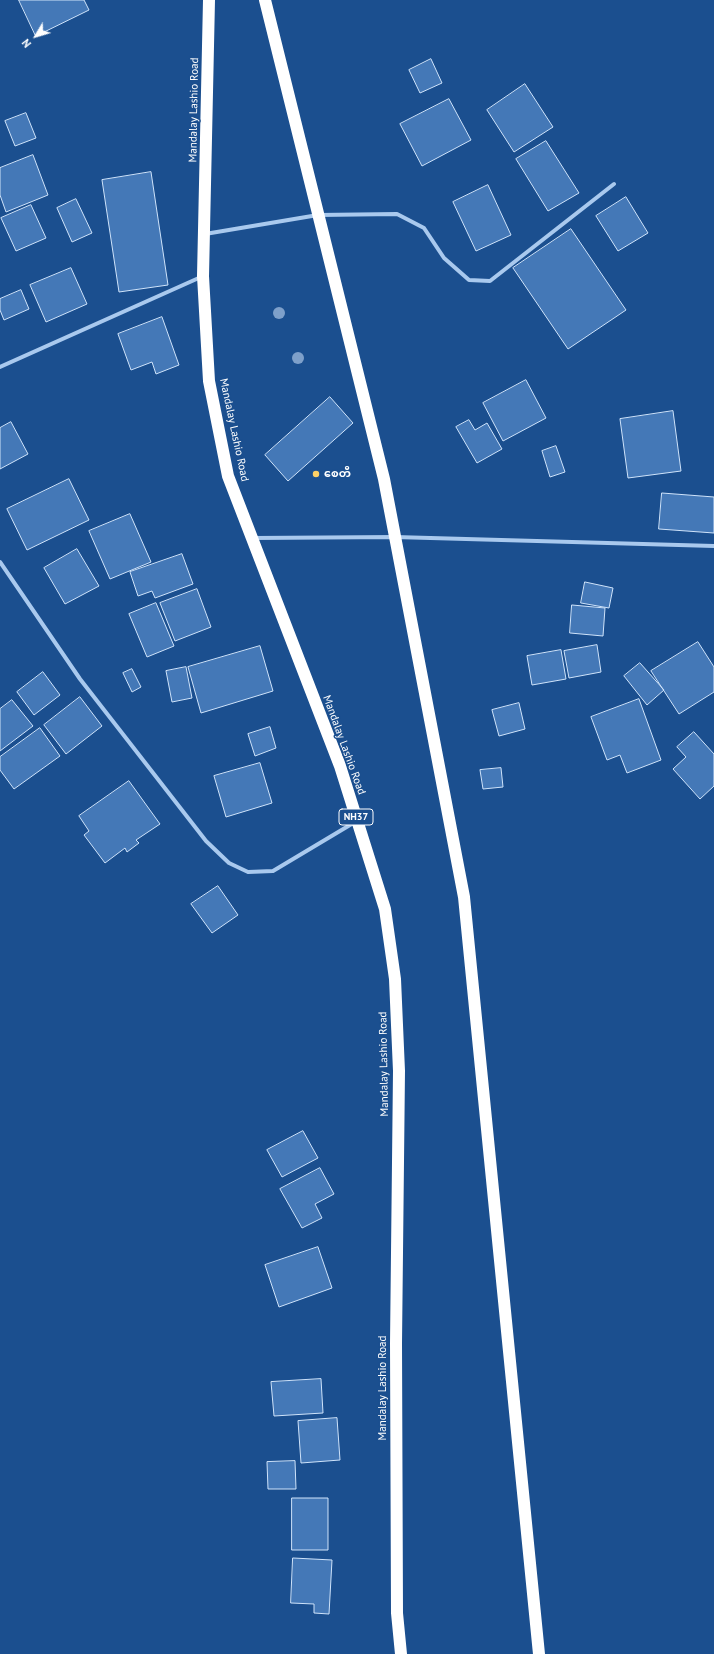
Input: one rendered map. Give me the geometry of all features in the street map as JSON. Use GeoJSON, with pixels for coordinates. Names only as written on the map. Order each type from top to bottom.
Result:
{"type":"FeatureCollection","features":[{"type":"Feature","properties":{"kind":"highway","name":"Mandalay Lashio Road"},"geometry":{"type":"LineString","coordinates":[[209,0],[203,276],[209,381],[228,476],[340,766],[385,909],[395,979],[399,1071],[396,1343],[396,1613],[401,1654]]}},
{"type":"Feature","properties":{"kind":"highway"},"geometry":{"type":"LineString","coordinates":[[265,0],[384,479],[464,897],[539,1654]]}},
{"type":"Feature","properties":{"kind":"street"},"geometry":{"type":"LineString","coordinates":[[205,234],[318,215],[398,214],[424,228],[444,258],[469,280],[490,281],[614,184]]}},
{"type":"Feature","properties":{"kind":"street"},"geometry":{"type":"LineString","coordinates":[[0,367],[203,276]]}},
{"type":"Feature","properties":{"kind":"street"},"geometry":{"type":"LineString","coordinates":[[252,538],[395,537],[714,546]]}},
{"type":"Feature","properties":{"kind":"street"},"geometry":{"type":"LineString","coordinates":[[0,562],[80,679],[206,841],[229,863],[248,872],[273,871],[357,820]]}},
{"type":"Feature","properties":{"kind":"building"},"geometry":{"type":"Polygon","coordinates":[[[19,0],[84,0],[89,10],[36,36],[19,0]]]}},
{"type":"Feature","properties":{"kind":"building"},"geometry":{"type":"Polygon","coordinates":[[[431,59],[442,83],[420,93],[409,70],[431,59]]]}},
{"type":"Feature","properties":{"kind":"building"},"geometry":{"type":"Polygon","coordinates":[[[525,84],[553,127],[514,152],[487,110],[525,84]]]}},
{"type":"Feature","properties":{"kind":"building"},"geometry":{"type":"Polygon","coordinates":[[[449,99],[471,140],[422,166],[400,124],[449,99]]]}},
{"type":"Feature","properties":{"kind":"building"},"geometry":{"type":"Polygon","coordinates":[[[26,113],[36,138],[15,146],[5,121],[26,113]]]}},
{"type":"Feature","properties":{"kind":"building"},"geometry":{"type":"Polygon","coordinates":[[[546,141],[579,193],[548,211],[516,159],[546,141]]]}},
{"type":"Feature","properties":{"kind":"building"},"geometry":{"type":"Polygon","coordinates":[[[33,155],[48,195],[6,212],[0,195],[0,168],[33,155]]]}},
{"type":"Feature","properties":{"kind":"building"},"geometry":{"type":"Polygon","coordinates":[[[151,172],[168,285],[119,292],[102,180],[151,172]]]}},
{"type":"Feature","properties":{"kind":"building"},"geometry":{"type":"Polygon","coordinates":[[[488,185],[511,235],[476,251],[453,202],[488,185]]]}},
{"type":"Feature","properties":{"kind":"building"},"geometry":{"type":"Polygon","coordinates":[[[626,197],[648,233],[618,251],[596,216],[626,197]]]}},
{"type":"Feature","properties":{"kind":"building"},"geometry":{"type":"Polygon","coordinates":[[[76,199],[92,233],[72,242],[57,208],[76,199]]]}},
{"type":"Feature","properties":{"kind":"building"},"geometry":{"type":"Polygon","coordinates":[[[31,205],[46,238],[16,251],[1,218],[31,205]]]}},
{"type":"Feature","properties":{"kind":"building"},"geometry":{"type":"Polygon","coordinates":[[[571,229],[626,310],[568,349],[513,268],[571,229]]]}},
{"type":"Feature","properties":{"kind":"building"},"geometry":{"type":"Polygon","coordinates":[[[71,268],[87,304],[46,322],[30,285],[71,268]]]}},
{"type":"Feature","properties":{"kind":"building"},"geometry":{"type":"Polygon","coordinates":[[[21,290],[29,309],[4,320],[0,310],[0,299],[21,290]]]}},
{"type":"Feature","properties":{"kind":"building"},"geometry":{"type":"Polygon","coordinates":[[[162,317],[179,365],[156,374],[152,362],[131,370],[118,334],[162,317]]]}},
{"type":"Feature","properties":{"kind":"building"},"geometry":{"type":"Polygon","coordinates":[[[526,380],[546,418],[503,441],[483,403],[526,380]]]}},
{"type":"Feature","properties":{"kind":"building"},"geometry":{"type":"Polygon","coordinates":[[[330,397],[353,423],[288,481],[265,455],[330,397]]]}},
{"type":"Feature","properties":{"kind":"building"},"geometry":{"type":"Polygon","coordinates":[[[673,411],[681,471],[628,478],[620,419],[673,411]]]}},
{"type":"Feature","properties":{"kind":"building"},"geometry":{"type":"Polygon","coordinates":[[[469,420],[475,430],[487,423],[502,449],[477,463],[456,427],[469,420]]]}},
{"type":"Feature","properties":{"kind":"building"},"geometry":{"type":"Polygon","coordinates":[[[11,422],[28,454],[0,469],[0,428],[11,422]]]}},
{"type":"Feature","properties":{"kind":"building"},"geometry":{"type":"Polygon","coordinates":[[[556,446],[565,472],[550,477],[542,451],[556,446]]]}},
{"type":"Feature","properties":{"kind":"building"},"geometry":{"type":"Polygon","coordinates":[[[69,479],[89,520],[27,550],[7,509],[69,479]]]}},
{"type":"Feature","properties":{"kind":"building"},"geometry":{"type":"Polygon","coordinates":[[[662,493],[714,497],[714,533],[659,529],[662,493]]]}},
{"type":"Feature","properties":{"kind":"building"},"geometry":{"type":"Polygon","coordinates":[[[130,514],[151,562],[110,579],[89,531],[130,514]]]}},
{"type":"Feature","properties":{"kind":"building"},"geometry":{"type":"Polygon","coordinates":[[[77,549],[99,586],[65,604],[44,568],[77,549]]]}},
{"type":"Feature","properties":{"kind":"building"},"geometry":{"type":"Polygon","coordinates":[[[182,554],[193,584],[155,598],[152,591],[138,596],[130,572],[182,554]]]}},
{"type":"Feature","properties":{"kind":"building"},"geometry":{"type":"Polygon","coordinates":[[[585,582],[613,588],[609,608],[581,603],[585,582]]]}},
{"type":"Feature","properties":{"kind":"building"},"geometry":{"type":"Polygon","coordinates":[[[197,589],[211,627],[175,641],[160,603],[197,589]]]}},
{"type":"Feature","properties":{"kind":"building"},"geometry":{"type":"Polygon","coordinates":[[[156,603],[174,646],[147,657],[129,614],[156,603]]]}},
{"type":"Feature","properties":{"kind":"building"},"geometry":{"type":"Polygon","coordinates":[[[572,605],[605,608],[603,636],[570,633],[572,605]]]}},
{"type":"Feature","properties":{"kind":"building"},"geometry":{"type":"Polygon","coordinates":[[[698,642],[714,667],[714,692],[679,714],[651,671],[698,642]]]}},
{"type":"Feature","properties":{"kind":"building"},"geometry":{"type":"Polygon","coordinates":[[[597,645],[601,672],[569,678],[564,651],[597,645]]]}},
{"type":"Feature","properties":{"kind":"building"},"geometry":{"type":"Polygon","coordinates":[[[260,646],[273,691],[201,713],[188,667],[260,646]]]}},
{"type":"Feature","properties":{"kind":"building"},"geometry":{"type":"Polygon","coordinates":[[[561,650],[566,679],[532,685],[527,656],[561,650]]]}},
{"type":"Feature","properties":{"kind":"building"},"geometry":{"type":"Polygon","coordinates":[[[640,663],[664,690],[647,705],[624,676],[640,663]]]}},
{"type":"Feature","properties":{"kind":"building"},"geometry":{"type":"Polygon","coordinates":[[[186,667],[192,698],[172,702],[166,671],[186,667]]]}},
{"type":"Feature","properties":{"kind":"building"},"geometry":{"type":"Polygon","coordinates":[[[132,669],[141,687],[132,692],[123,673],[132,669]]]}},
{"type":"Feature","properties":{"kind":"building"},"geometry":{"type":"Polygon","coordinates":[[[43,672],[60,695],[34,715],[17,692],[43,672]]]}},
{"type":"Feature","properties":{"kind":"building"},"geometry":{"type":"Polygon","coordinates":[[[80,697],[102,726],[66,754],[44,725],[80,697]]]}},
{"type":"Feature","properties":{"kind":"building"},"geometry":{"type":"Polygon","coordinates":[[[639,699],[661,760],[627,773],[620,755],[607,760],[591,717],[639,699]]]}},
{"type":"Feature","properties":{"kind":"building"},"geometry":{"type":"Polygon","coordinates":[[[12,700],[33,726],[0,751],[0,709],[12,700]]]}},
{"type":"Feature","properties":{"kind":"building"},"geometry":{"type":"Polygon","coordinates":[[[519,703],[525,729],[499,736],[492,710],[519,703]]]}},
{"type":"Feature","properties":{"kind":"building"},"geometry":{"type":"Polygon","coordinates":[[[270,727],[276,748],[255,756],[248,734],[270,727]]]}},
{"type":"Feature","properties":{"kind":"building"},"geometry":{"type":"Polygon","coordinates":[[[40,728],[60,756],[14,789],[0,770],[0,757],[40,728]]]}},
{"type":"Feature","properties":{"kind":"building"},"geometry":{"type":"Polygon","coordinates":[[[694,732],[714,754],[714,786],[700,799],[673,769],[686,757],[677,747],[694,732]]]}},
{"type":"Feature","properties":{"kind":"building"},"geometry":{"type":"Polygon","coordinates":[[[260,763],[272,803],[226,817],[214,776],[260,763]]]}},
{"type":"Feature","properties":{"kind":"building"},"geometry":{"type":"Polygon","coordinates":[[[501,768],[503,787],[483,789],[480,770],[501,768]]]}},
{"type":"Feature","properties":{"kind":"building"},"geometry":{"type":"Polygon","coordinates":[[[129,781],[160,824],[136,840],[139,843],[127,852],[125,848],[105,863],[84,835],[89,831],[79,816],[129,781]]]}},
{"type":"Feature","properties":{"kind":"building"},"geometry":{"type":"Polygon","coordinates":[[[218,886],[238,915],[212,933],[191,904],[218,886]]]}},
{"type":"Feature","properties":{"kind":"building"},"geometry":{"type":"Polygon","coordinates":[[[303,1131],[318,1158],[282,1177],[267,1150],[303,1131]]]}},
{"type":"Feature","properties":{"kind":"building"},"geometry":{"type":"Polygon","coordinates":[[[320,1168],[334,1194],[315,1204],[322,1218],[302,1228],[280,1189],[320,1168]]]}},
{"type":"Feature","properties":{"kind":"building"},"geometry":{"type":"Polygon","coordinates":[[[318,1247],[332,1288],[279,1307],[265,1265],[318,1247]]]}},
{"type":"Feature","properties":{"kind":"building"},"geometry":{"type":"Polygon","coordinates":[[[321,1379],[323,1413],[274,1416],[271,1382],[321,1379]]]}},
{"type":"Feature","properties":{"kind":"building"},"geometry":{"type":"Polygon","coordinates":[[[337,1418],[340,1460],[301,1463],[298,1421],[337,1418]]]}},
{"type":"Feature","properties":{"kind":"building"},"geometry":{"type":"Polygon","coordinates":[[[295,1461],[296,1489],[268,1489],[267,1462],[295,1461]]]}},
{"type":"Feature","properties":{"kind":"building"},"geometry":{"type":"Polygon","coordinates":[[[292,1498],[328,1498],[328,1550],[292,1550],[292,1498]]]}},
{"type":"Feature","properties":{"kind":"building"},"geometry":{"type":"Polygon","coordinates":[[[293,1558],[332,1560],[329,1614],[314,1613],[314,1604],[291,1603],[293,1558]]]}},
{"type":"Feature","properties":{"kind":"place","name":"စေတီ"},"geometry":{"type":"Point","coordinates":[316,474]}}]}
